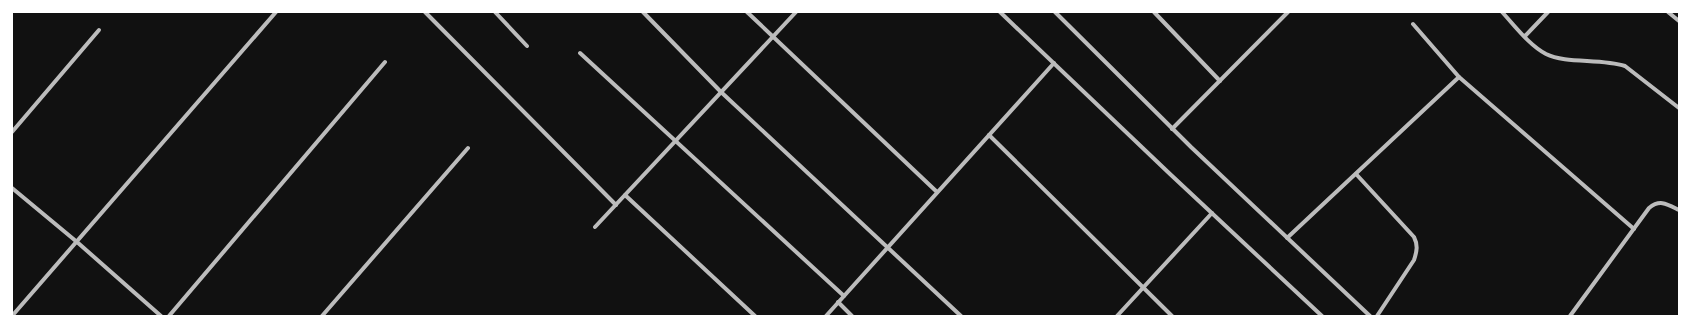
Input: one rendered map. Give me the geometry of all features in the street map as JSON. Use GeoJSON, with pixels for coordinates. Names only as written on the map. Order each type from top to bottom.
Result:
{"type":"FeatureCollection","features":[{"type":"Feature","properties":{"kind":"street"},"geometry":{"type":"LineString","coordinates":[[12,316],[276,12]]}},
{"type":"Feature","properties":{"kind":"street"},"geometry":{"type":"LineString","coordinates":[[425,12],[616,205]]}},
{"type":"Feature","properties":{"kind":"street"},"geometry":{"type":"LineString","coordinates":[[495,12],[527,46]]}},
{"type":"Feature","properties":{"kind":"street"},"geometry":{"type":"LineString","coordinates":[[643,12],[721,92],[961,316]]}},
{"type":"Feature","properties":{"kind":"street"},"geometry":{"type":"LineString","coordinates":[[748,12],[938,192]]}},
{"type":"Feature","properties":{"kind":"street"},"geometry":{"type":"LineString","coordinates":[[595,228],[796,12]]}},
{"type":"Feature","properties":{"kind":"street"},"geometry":{"type":"LineString","coordinates":[[1000,12],[1322,316]]}},
{"type":"Feature","properties":{"kind":"street"},"geometry":{"type":"LineString","coordinates":[[1055,12],[1172,129],[1370,316]]}},
{"type":"Feature","properties":{"kind":"street"},"geometry":{"type":"LineString","coordinates":[[1154,12],[1220,81]]}},
{"type":"Feature","properties":{"kind":"street"},"geometry":{"type":"LineString","coordinates":[[1172,129],[1288,12]]}},
{"type":"Feature","properties":{"kind":"street"},"geometry":{"type":"LineString","coordinates":[[1502,12],[1524,36],[1547,55],[1558,58],[1615,63],[1625,66],[1679,108]]}},
{"type":"Feature","properties":{"kind":"street"},"geometry":{"type":"LineString","coordinates":[[1524,36],[1548,12]]}},
{"type":"Feature","properties":{"kind":"street"},"geometry":{"type":"LineString","coordinates":[[1668,12],[1679,22]]}},
{"type":"Feature","properties":{"kind":"street"},"geometry":{"type":"LineString","coordinates":[[1413,24],[1459,77],[1634,229]]}},
{"type":"Feature","properties":{"kind":"street"},"geometry":{"type":"LineString","coordinates":[[12,132],[99,30]]}},
{"type":"Feature","properties":{"kind":"street"},"geometry":{"type":"LineString","coordinates":[[580,53],[844,296]]}},
{"type":"Feature","properties":{"kind":"street"},"geometry":{"type":"LineString","coordinates":[[169,316],[385,62]]}},
{"type":"Feature","properties":{"kind":"street"},"geometry":{"type":"LineString","coordinates":[[826,316],[1054,64]]}},
{"type":"Feature","properties":{"kind":"street"},"geometry":{"type":"LineString","coordinates":[[1287,238],[1459,77]]}},
{"type":"Feature","properties":{"kind":"street"},"geometry":{"type":"LineString","coordinates":[[989,135],[1172,316]]}},
{"type":"Feature","properties":{"kind":"street"},"geometry":{"type":"LineString","coordinates":[[322,316],[468,148]]}},
{"type":"Feature","properties":{"kind":"street"},"geometry":{"type":"LineString","coordinates":[[1356,174],[1414,237],[1417,244],[1414,260],[1377,316]]}},
{"type":"Feature","properties":{"kind":"street"},"geometry":{"type":"LineString","coordinates":[[12,188],[77,242],[161,316]]}},
{"type":"Feature","properties":{"kind":"street"},"geometry":{"type":"LineString","coordinates":[[625,195],[755,316]]}},
{"type":"Feature","properties":{"kind":"street"},"geometry":{"type":"LineString","coordinates":[[1570,316],[1648,208],[1653,204],[1660,202],[1666,203],[1679,210]]}},
{"type":"Feature","properties":{"kind":"street"},"geometry":{"type":"LineString","coordinates":[[1117,316],[1212,213]]}},
{"type":"Feature","properties":{"kind":"street"},"geometry":{"type":"LineString","coordinates":[[838,302],[852,316]]}}]}
